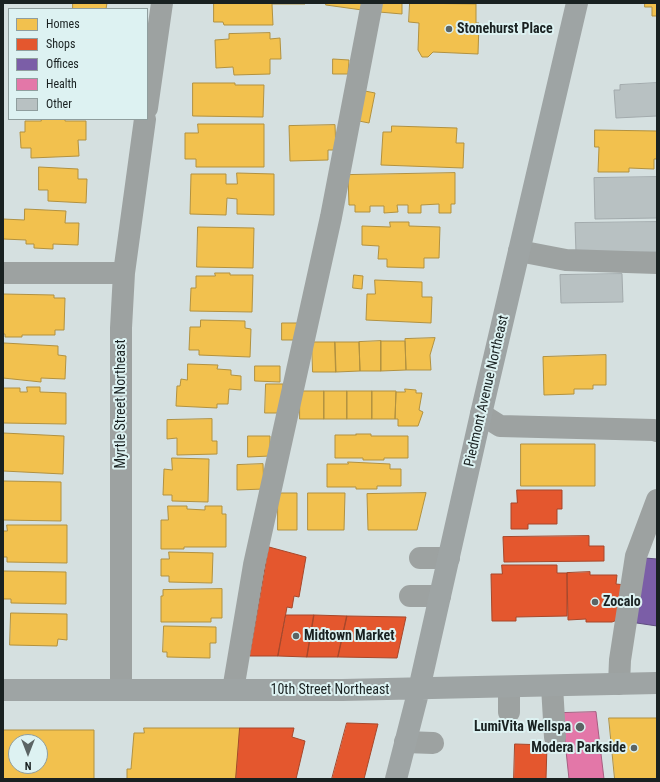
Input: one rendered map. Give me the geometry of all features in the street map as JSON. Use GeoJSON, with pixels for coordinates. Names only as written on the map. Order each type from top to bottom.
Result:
{"type":"FeatureCollection","features":[{"type":"Feature","properties":{"kind":"main road","name":"Piedmont Avenue Northeast"},"geometry":{"type":"LineString","coordinates":[[396,779],[419,689],[577,3]]}},
{"type":"Feature","properties":{"kind":"main road","name":"10th Street Northeast"},"geometry":{"type":"LineString","coordinates":[[3,690],[419,689],[657,683]]}},
{"type":"Feature","properties":{"kind":"street"},"geometry":{"type":"LineString","coordinates":[[148,101],[162,3]]}},
{"type":"Feature","properties":{"kind":"street"},"geometry":{"type":"LineString","coordinates":[[233,690],[254,565],[331,217],[372,3]]}},
{"type":"Feature","properties":{"kind":"street","name":"Myrtle Street Northeast"},"geometry":{"type":"LineString","coordinates":[[121,690],[121,328],[124,273],[146,120]]}},
{"type":"Feature","properties":{"kind":"street"},"geometry":{"type":"LineString","coordinates":[[520,251],[566,260],[657,262]]}},
{"type":"Feature","properties":{"kind":"street"},"geometry":{"type":"LineString","coordinates":[[3,273],[124,273]]}},
{"type":"Feature","properties":{"kind":"street"},"geometry":{"type":"LineString","coordinates":[[482,414],[500,426],[657,431]]}},
{"type":"Feature","properties":{"kind":"street"},"geometry":{"type":"LineString","coordinates":[[619,684],[620,660],[636,556],[657,500]]}},
{"type":"Feature","properties":{"kind":"street"},"geometry":{"type":"LineString","coordinates":[[420,558],[449,558]]}},
{"type":"Feature","properties":{"kind":"street"},"geometry":{"type":"LineString","coordinates":[[410,596],[440,596]]}},
{"type":"Feature","properties":{"kind":"street"},"geometry":{"type":"LineString","coordinates":[[552,686],[555,737]]}},
{"type":"Feature","properties":{"kind":"street"},"geometry":{"type":"LineString","coordinates":[[509,687],[509,712]]}},
{"type":"Feature","properties":{"kind":"street"},"geometry":{"type":"LineString","coordinates":[[406,742],[433,743]]}},
{"type":"Feature","properties":{"kind":"building: Homes"},"geometry":{"type":"Polygon","coordinates":[[[73,3],[107,3],[106,8],[73,8],[73,3]]]}},
{"type":"Feature","properties":{"kind":"building: Homes"},"geometry":{"type":"Polygon","coordinates":[[[214,3],[305,4],[272,4],[273,25],[224,25],[223,22],[214,22],[214,3]]]}},
{"type":"Feature","properties":{"kind":"building: Homes"},"geometry":{"type":"Polygon","coordinates":[[[326,3],[363,3],[362,10],[326,5],[326,3]]]}},
{"type":"Feature","properties":{"kind":"building: Homes"},"geometry":{"type":"Polygon","coordinates":[[[379,3],[402,3],[402,14],[379,12],[379,3]]]}},
{"type":"Feature","properties":{"kind":"building: Homes","name":"Stonehurst Place"},"geometry":{"type":"Polygon","coordinates":[[[410,3],[476,4],[476,23],[479,23],[478,54],[433,52],[428,57],[422,57],[418,50],[419,23],[409,22],[410,3]]]}},
{"type":"Feature","properties":{"kind":"building: Homes"},"geometry":{"type":"Polygon","coordinates":[[[645,3],[657,3],[657,16],[652,16],[652,7],[645,7],[645,3]]]}},
{"type":"Feature","properties":{"kind":"building: Homes"},"geometry":{"type":"Polygon","coordinates":[[[270,33],[270,39],[280,38],[281,59],[270,59],[270,74],[234,75],[233,67],[216,68],[215,40],[229,39],[229,34],[270,33]]]}},
{"type":"Feature","properties":{"kind":"building: Homes"},"geometry":{"type":"Polygon","coordinates":[[[333,59],[349,60],[348,74],[333,74],[333,59]]]}},
{"type":"Feature","properties":{"kind":"building: Homes"},"geometry":{"type":"Polygon","coordinates":[[[193,83],[264,85],[263,117],[193,116],[193,83]]]}},
{"type":"Feature","properties":{"kind":"building: Homes"},"geometry":{"type":"Polygon","coordinates":[[[360,90],[375,93],[369,123],[354,120],[360,90]]]}},
{"type":"Feature","properties":{"kind":"building: Homes"},"geometry":{"type":"Polygon","coordinates":[[[25,121],[86,121],[86,140],[78,140],[79,156],[31,158],[31,148],[21,148],[20,132],[25,132],[25,121]]]}},
{"type":"Feature","properties":{"kind":"building: Homes"},"geometry":{"type":"Polygon","coordinates":[[[198,124],[264,124],[264,167],[196,167],[196,159],[185,159],[185,133],[198,133],[198,124]]]}},
{"type":"Feature","properties":{"kind":"building: Homes"},"geometry":{"type":"Polygon","coordinates":[[[335,125],[336,150],[328,150],[328,160],[290,161],[289,126],[335,125]]]}},
{"type":"Feature","properties":{"kind":"building: Homes"},"geometry":{"type":"Polygon","coordinates":[[[392,126],[457,128],[456,143],[464,143],[463,168],[381,165],[383,132],[391,132],[392,126]]]}},
{"type":"Feature","properties":{"kind":"building: Homes"},"geometry":{"type":"Polygon","coordinates":[[[595,130],[657,131],[657,159],[654,159],[654,169],[629,168],[629,172],[598,172],[599,147],[595,147],[595,130]]]}},
{"type":"Feature","properties":{"kind":"building: Homes"},"geometry":{"type":"Polygon","coordinates":[[[39,167],[78,169],[78,179],[87,179],[86,203],[48,201],[48,190],[39,190],[39,167]]]}},
{"type":"Feature","properties":{"kind":"building: Homes"},"geometry":{"type":"Polygon","coordinates":[[[237,173],[274,174],[274,215],[237,214],[237,199],[227,198],[226,215],[190,214],[191,174],[226,174],[226,184],[237,184],[237,173]]]}},
{"type":"Feature","properties":{"kind":"building: Homes"},"geometry":{"type":"Polygon","coordinates":[[[455,173],[455,204],[451,204],[451,213],[439,213],[439,204],[421,205],[421,213],[408,213],[408,205],[397,205],[398,212],[384,213],[384,206],[370,206],[370,212],[355,212],[355,205],[349,205],[348,175],[455,173]]]}},
{"type":"Feature","properties":{"kind":"building: Homes"},"geometry":{"type":"Polygon","coordinates":[[[25,209],[66,211],[65,223],[79,223],[78,245],[53,244],[53,249],[34,248],[34,244],[26,244],[26,240],[3,239],[3,219],[24,220],[25,209]]]}},
{"type":"Feature","properties":{"kind":"building: Homes"},"geometry":{"type":"Polygon","coordinates":[[[390,222],[409,222],[409,226],[440,227],[439,258],[424,258],[424,268],[387,267],[387,259],[378,259],[379,246],[362,245],[362,226],[390,227],[390,222]]]}},
{"type":"Feature","properties":{"kind":"building: Homes"},"geometry":{"type":"Polygon","coordinates":[[[198,227],[254,228],[253,268],[197,267],[198,227]]]}},
{"type":"Feature","properties":{"kind":"building: Homes"},"geometry":{"type":"Polygon","coordinates":[[[215,273],[230,273],[230,275],[253,275],[252,312],[190,311],[191,288],[196,288],[196,276],[215,276],[215,273]]]}},
{"type":"Feature","properties":{"kind":"building: Homes"},"geometry":{"type":"Polygon","coordinates":[[[354,275],[363,276],[362,289],[353,288],[354,275]]]}},
{"type":"Feature","properties":{"kind":"building: Homes"},"geometry":{"type":"Polygon","coordinates":[[[375,280],[422,282],[422,297],[432,297],[431,323],[366,320],[367,294],[375,294],[375,280]]]}},
{"type":"Feature","properties":{"kind":"building: Homes"},"geometry":{"type":"Polygon","coordinates":[[[3,294],[54,295],[54,298],[65,298],[64,330],[55,330],[55,335],[22,335],[22,337],[5,337],[5,334],[3,334],[3,294]]]}},
{"type":"Feature","properties":{"kind":"building: Homes"},"geometry":{"type":"Polygon","coordinates":[[[201,320],[245,321],[245,328],[251,329],[250,357],[199,355],[199,350],[189,350],[190,327],[200,327],[201,320]]]}},
{"type":"Feature","properties":{"kind":"building: Homes"},"geometry":{"type":"Polygon","coordinates":[[[282,323],[301,323],[300,340],[282,340],[282,323]]]}},
{"type":"Feature","properties":{"kind":"building: Homes"},"geometry":{"type":"Polygon","coordinates":[[[435,338],[430,355],[431,370],[406,370],[405,339],[435,338]]]}},
{"type":"Feature","properties":{"kind":"building: Homes"},"geometry":{"type":"Polygon","coordinates":[[[381,341],[381,371],[360,371],[359,342],[381,341]]]}},
{"type":"Feature","properties":{"kind":"building: Homes"},"geometry":{"type":"Polygon","coordinates":[[[381,341],[405,341],[406,370],[381,371],[381,341]]]}},
{"type":"Feature","properties":{"kind":"building: Homes"},"geometry":{"type":"Polygon","coordinates":[[[312,342],[335,342],[336,372],[313,372],[312,342]]]}},
{"type":"Feature","properties":{"kind":"building: Homes"},"geometry":{"type":"Polygon","coordinates":[[[335,342],[359,342],[360,371],[336,372],[335,342]]]}},
{"type":"Feature","properties":{"kind":"building: Homes"},"geometry":{"type":"Polygon","coordinates":[[[4,343],[58,346],[58,355],[66,356],[65,379],[41,378],[41,382],[3,378],[4,343]]]}},
{"type":"Feature","properties":{"kind":"building: Homes"},"geometry":{"type":"Polygon","coordinates":[[[606,355],[606,385],[593,385],[593,389],[574,389],[574,394],[544,395],[543,357],[606,355]]]}},
{"type":"Feature","properties":{"kind":"building: Homes"},"geometry":{"type":"Polygon","coordinates":[[[188,364],[218,365],[217,369],[231,370],[231,375],[241,376],[241,390],[229,389],[228,404],[217,404],[217,408],[176,406],[177,386],[180,386],[181,379],[187,380],[188,364]]]}},
{"type":"Feature","properties":{"kind":"building: Homes"},"geometry":{"type":"Polygon","coordinates":[[[255,366],[280,366],[280,382],[255,381],[255,366]]]}},
{"type":"Feature","properties":{"kind":"building: Homes"},"geometry":{"type":"Polygon","coordinates":[[[266,384],[283,384],[282,413],[265,413],[266,384]]]}},
{"type":"Feature","properties":{"kind":"building: Homes"},"geometry":{"type":"Polygon","coordinates":[[[27,387],[40,387],[40,392],[66,393],[66,424],[3,423],[3,388],[20,388],[20,392],[27,392],[27,387]]]}},
{"type":"Feature","properties":{"kind":"building: Homes"},"geometry":{"type":"Polygon","coordinates":[[[405,389],[416,390],[416,393],[422,393],[419,410],[423,412],[418,426],[398,426],[398,419],[395,419],[396,392],[405,392],[405,389]]]}},
{"type":"Feature","properties":{"kind":"building: Homes"},"geometry":{"type":"Polygon","coordinates":[[[300,391],[324,391],[324,419],[300,419],[300,391]]]}},
{"type":"Feature","properties":{"kind":"building: Homes"},"geometry":{"type":"Polygon","coordinates":[[[324,391],[347,391],[347,419],[324,419],[324,391]]]}},
{"type":"Feature","properties":{"kind":"building: Homes"},"geometry":{"type":"Polygon","coordinates":[[[347,391],[372,391],[372,419],[347,419],[347,391]]]}},
{"type":"Feature","properties":{"kind":"building: Homes"},"geometry":{"type":"Polygon","coordinates":[[[372,391],[396,391],[395,419],[372,419],[372,391]]]}},
{"type":"Feature","properties":{"kind":"building: Homes"},"geometry":{"type":"Polygon","coordinates":[[[212,419],[212,441],[217,441],[217,454],[177,455],[177,438],[167,439],[167,420],[212,419]]]}},
{"type":"Feature","properties":{"kind":"building: Homes"},"geometry":{"type":"Polygon","coordinates":[[[3,433],[64,436],[63,474],[3,471],[3,433]]]}},
{"type":"Feature","properties":{"kind":"building: Homes"},"geometry":{"type":"Polygon","coordinates":[[[371,434],[371,436],[408,436],[408,458],[363,460],[363,458],[335,458],[335,435],[371,434]]]}},
{"type":"Feature","properties":{"kind":"building: Homes"},"geometry":{"type":"Polygon","coordinates":[[[248,436],[270,436],[270,456],[248,457],[248,436]]]}},
{"type":"Feature","properties":{"kind":"building: Homes"},"geometry":{"type":"Polygon","coordinates":[[[521,444],[595,444],[595,486],[521,486],[521,444]]]}},
{"type":"Feature","properties":{"kind":"building: Homes"},"geometry":{"type":"Polygon","coordinates":[[[172,458],[209,459],[208,502],[172,501],[172,495],[163,495],[164,469],[172,470],[172,458]]]}},
{"type":"Feature","properties":{"kind":"building: Homes"},"geometry":{"type":"Polygon","coordinates":[[[348,462],[390,464],[390,469],[401,469],[401,486],[377,486],[377,489],[327,487],[327,464],[348,464],[348,462]]]}},
{"type":"Feature","properties":{"kind":"building: Homes"},"geometry":{"type":"Polygon","coordinates":[[[263,464],[264,489],[237,490],[237,465],[263,464]]]}},
{"type":"Feature","properties":{"kind":"building: Homes"},"geometry":{"type":"Polygon","coordinates":[[[3,481],[61,482],[61,521],[3,520],[3,481]]]}},
{"type":"Feature","properties":{"kind":"building: Homes"},"geometry":{"type":"Polygon","coordinates":[[[278,493],[297,493],[297,530],[278,530],[278,493]]]}},
{"type":"Feature","properties":{"kind":"building: Homes"},"geometry":{"type":"Polygon","coordinates":[[[308,493],[345,493],[344,530],[308,530],[308,493]]]}},
{"type":"Feature","properties":{"kind":"building: Homes"},"geometry":{"type":"Polygon","coordinates":[[[426,493],[417,530],[368,530],[367,494],[426,493]]]}},
{"type":"Feature","properties":{"kind":"building: Homes"},"geometry":{"type":"Polygon","coordinates":[[[168,506],[187,506],[187,509],[205,510],[205,506],[222,506],[222,514],[226,514],[226,547],[184,547],[184,549],[161,549],[161,520],[168,520],[168,506]]]}},
{"type":"Feature","properties":{"kind":"building: Homes"},"geometry":{"type":"Polygon","coordinates":[[[7,525],[67,525],[67,563],[7,562],[7,557],[3,557],[3,531],[7,531],[7,525]]]}},
{"type":"Feature","properties":{"kind":"building: Homes"},"geometry":{"type":"Polygon","coordinates":[[[169,552],[213,553],[212,583],[169,582],[169,576],[161,576],[161,559],[169,559],[169,552]]]}},
{"type":"Feature","properties":{"kind":"building: Homes"},"geometry":{"type":"Polygon","coordinates":[[[3,571],[66,572],[66,604],[11,603],[11,599],[3,599],[3,571]]]}},
{"type":"Feature","properties":{"kind":"building: Homes"},"geometry":{"type":"Polygon","coordinates":[[[222,589],[222,618],[211,618],[211,622],[161,622],[161,596],[163,596],[163,590],[222,589]]]}},
{"type":"Feature","properties":{"kind":"building: Homes"},"geometry":{"type":"Polygon","coordinates":[[[11,613],[67,614],[67,640],[58,639],[57,646],[10,645],[11,613]]]}},
{"type":"Feature","properties":{"kind":"building: Homes"},"geometry":{"type":"Polygon","coordinates":[[[164,626],[216,627],[216,643],[210,643],[210,658],[167,657],[167,652],[163,652],[164,626]]]}},
{"type":"Feature","properties":{"kind":"building: Homes","name":"Modera Parkside"},"geometry":{"type":"Polygon","coordinates":[[[609,718],[657,718],[657,779],[615,779],[609,718]]]}},
{"type":"Feature","properties":{"kind":"building: Homes"},"geometry":{"type":"Polygon","coordinates":[[[144,728],[240,728],[236,779],[127,779],[127,769],[131,769],[134,733],[144,733],[144,728]]]}},
{"type":"Feature","properties":{"kind":"building: Homes"},"geometry":{"type":"Polygon","coordinates":[[[3,730],[94,730],[94,779],[3,779],[3,730]]]}},
{"type":"Feature","properties":{"kind":"building: Shops"},"geometry":{"type":"Polygon","coordinates":[[[517,490],[562,490],[562,509],[557,509],[557,524],[528,524],[528,529],[511,529],[511,503],[517,503],[517,490]]]}},
{"type":"Feature","properties":{"kind":"building: Shops"},"geometry":{"type":"Polygon","coordinates":[[[589,536],[589,546],[604,546],[604,561],[504,562],[503,537],[589,536]]]}},
{"type":"Feature","properties":{"kind":"building: Shops"},"geometry":{"type":"Polygon","coordinates":[[[269,547],[306,557],[299,597],[294,596],[292,608],[287,607],[278,656],[250,656],[269,547]]]}},
{"type":"Feature","properties":{"kind":"building: Shops"},"geometry":{"type":"Polygon","coordinates":[[[502,565],[557,565],[557,573],[567,573],[567,616],[516,617],[516,621],[492,621],[491,574],[502,574],[502,565]]]}},
{"type":"Feature","properties":{"kind":"building: Shops","name":"Zocalo"},"geometry":{"type":"Polygon","coordinates":[[[590,572],[590,575],[617,575],[616,584],[626,585],[620,619],[612,622],[586,622],[586,619],[568,620],[567,573],[590,572]]]}},
{"type":"Feature","properties":{"kind":"building: Shops","name":"Midtown Market"},"geometry":{"type":"Polygon","coordinates":[[[286,615],[314,615],[307,657],[278,656],[286,615]]]}},
{"type":"Feature","properties":{"kind":"building: Shops"},"geometry":{"type":"Polygon","coordinates":[[[314,615],[347,616],[338,657],[307,657],[314,615]]]}},
{"type":"Feature","properties":{"kind":"building: Shops"},"geometry":{"type":"Polygon","coordinates":[[[347,616],[406,617],[397,658],[338,657],[347,616]]]}},
{"type":"Feature","properties":{"kind":"building: Shops"},"geometry":{"type":"Polygon","coordinates":[[[347,723],[378,724],[364,779],[332,779],[347,723]]]}},
{"type":"Feature","properties":{"kind":"building: Shops"},"geometry":{"type":"Polygon","coordinates":[[[240,728],[294,728],[292,737],[305,741],[296,779],[236,779],[240,728]]]}},
{"type":"Feature","properties":{"kind":"building: Shops"},"geometry":{"type":"Polygon","coordinates":[[[515,744],[547,745],[546,779],[514,779],[515,744]]]}},
{"type":"Feature","properties":{"kind":"building: Offices"},"geometry":{"type":"Polygon","coordinates":[[[645,558],[657,559],[657,626],[630,622],[645,558]]]}},
{"type":"Feature","properties":{"kind":"building: Health"},"geometry":{"type":"Polygon","coordinates":[[[596,712],[604,779],[569,779],[562,713],[596,712]]]}},
{"type":"Feature","properties":{"kind":"building: Other"},"geometry":{"type":"Polygon","coordinates":[[[657,83],[657,116],[616,118],[614,90],[620,90],[620,85],[657,83]]]}},
{"type":"Feature","properties":{"kind":"building: Other"},"geometry":{"type":"Polygon","coordinates":[[[657,177],[657,218],[595,219],[594,178],[657,177]]]}},
{"type":"Feature","properties":{"kind":"building: Other"},"geometry":{"type":"Polygon","coordinates":[[[657,222],[657,252],[576,253],[575,223],[657,222]]]}},
{"type":"Feature","properties":{"kind":"building: Other"},"geometry":{"type":"Polygon","coordinates":[[[622,274],[623,302],[561,303],[560,275],[622,274]]]}},
{"type":"Feature","properties":{"kind":"place","name":"Stonehurst Place"},"geometry":{"type":"Point","coordinates":[449,29]}},
{"type":"Feature","properties":{"kind":"place","name":"Zocalo"},"geometry":{"type":"Point","coordinates":[595,602]}},
{"type":"Feature","properties":{"kind":"place","name":"Midtown Market"},"geometry":{"type":"Point","coordinates":[296,636]}},
{"type":"Feature","properties":{"kind":"place","name":"LumiVita Wellspa"},"geometry":{"type":"Point","coordinates":[580,727]}},
{"type":"Feature","properties":{"kind":"place","name":"Modera Parkside"},"geometry":{"type":"Point","coordinates":[634,748]}}]}
